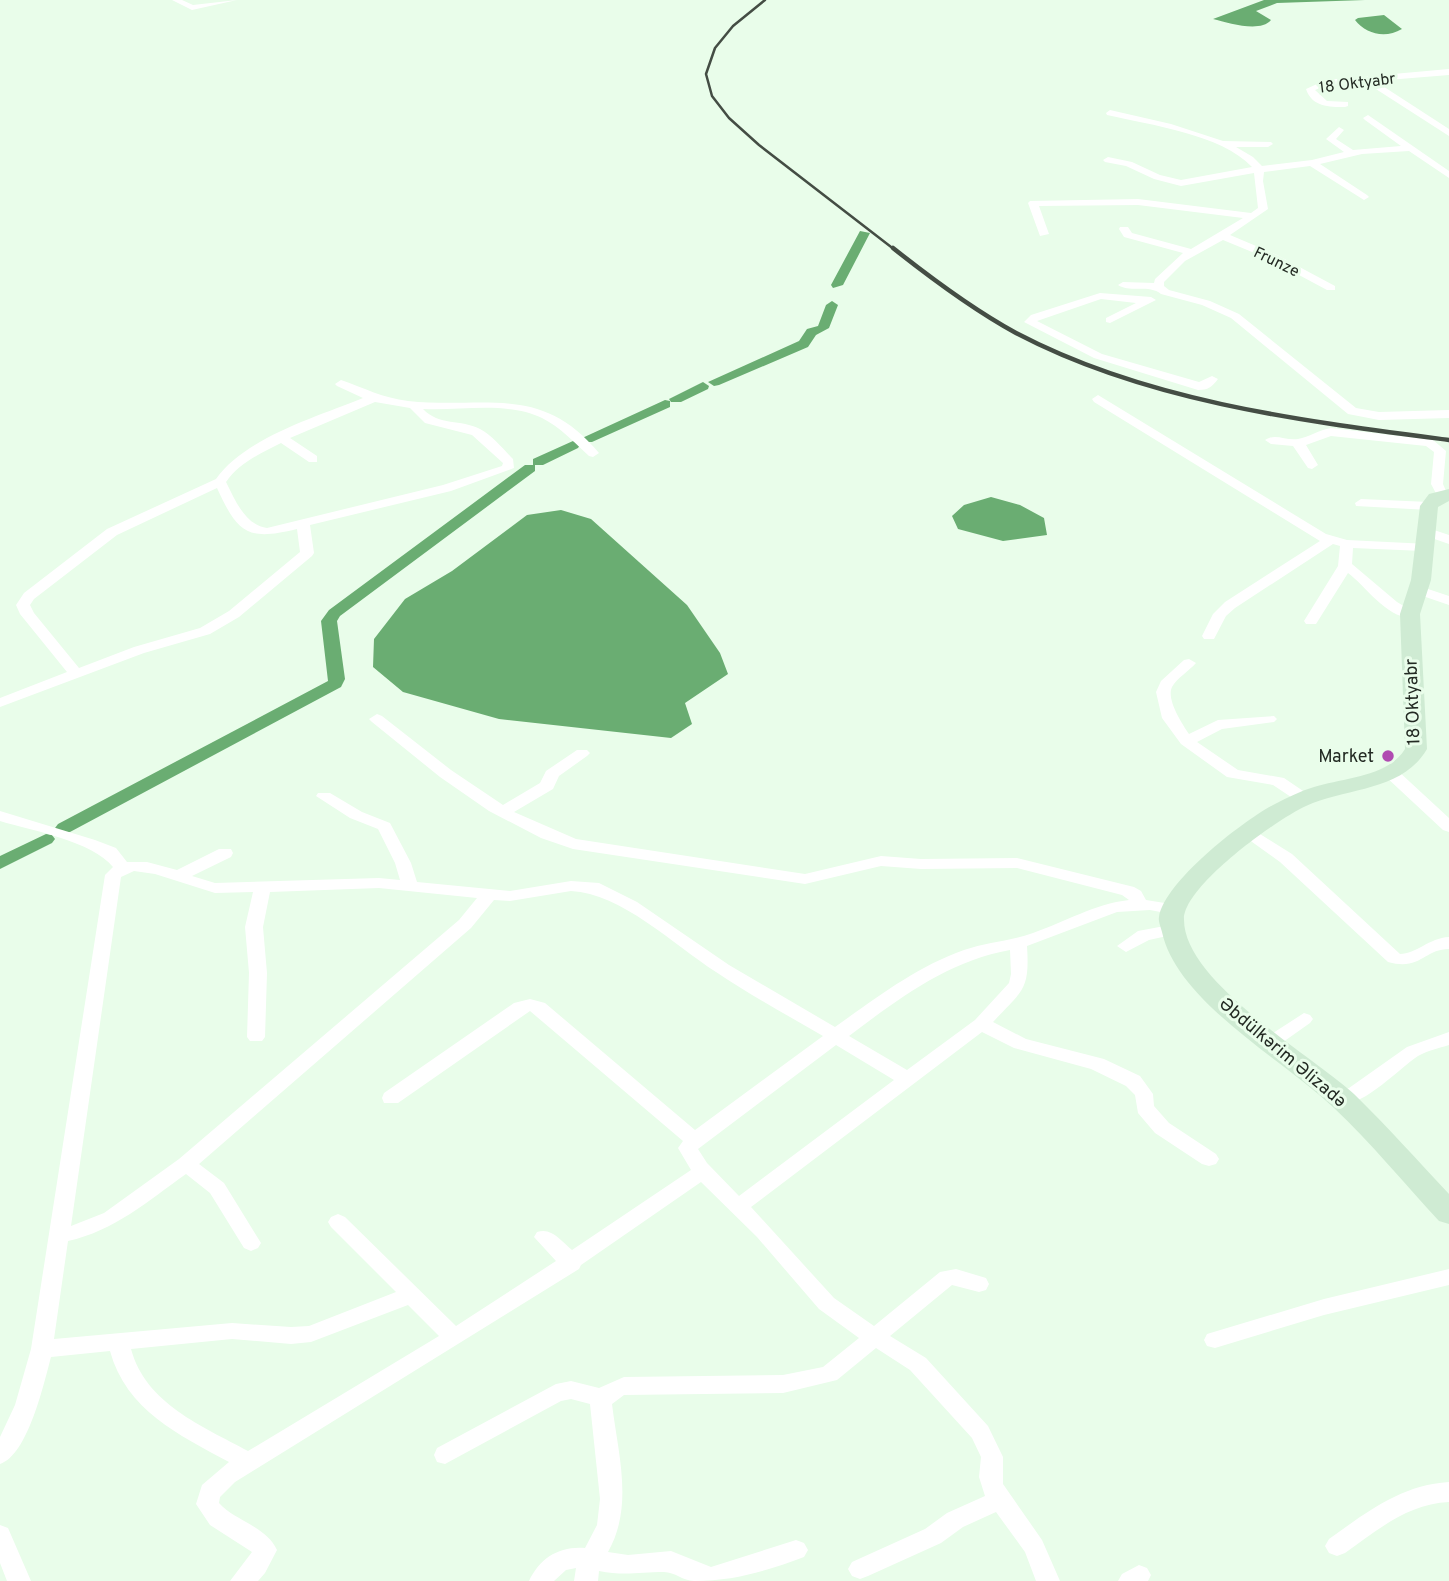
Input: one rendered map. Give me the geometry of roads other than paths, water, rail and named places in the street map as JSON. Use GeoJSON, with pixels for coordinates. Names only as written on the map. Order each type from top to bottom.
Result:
{"type":"FeatureCollection","features":[{"type":"Feature","properties":{"kind":"street"},"geometry":{"type":"LineString","coordinates":[[176,0],[192,8],[233,0]]}},
{"type":"Feature","properties":{"kind":"street","name":"18 Oktyabr"},"geometry":{"type":"LineString","coordinates":[[1345,104],[1325,104],[1311,93],[1310,89],[1326,83],[1448,73]]}},
{"type":"Feature","properties":{"kind":"street"},"geometry":{"type":"LineString","coordinates":[[1366,79],[1449,133]]}},
{"type":"Feature","properties":{"kind":"street"},"geometry":{"type":"LineString","coordinates":[[1110,113],[1193,133],[1222,144],[1260,170]]}},
{"type":"Feature","properties":{"kind":"street"},"geometry":{"type":"LineString","coordinates":[[1368,118],[1449,174]]}},
{"type":"Feature","properties":{"kind":"street"},"geometry":{"type":"LineString","coordinates":[[1339,130],[1331,139],[1351,153]]}},
{"type":"Feature","properties":{"kind":"street"},"geometry":{"type":"LineString","coordinates":[[1222,144],[1268,145]]}},
{"type":"Feature","properties":{"kind":"street"},"geometry":{"type":"LineString","coordinates":[[1108,160],[1129,164],[1157,177],[1181,183],[1230,173],[1312,163],[1351,153],[1409,148]]}},
{"type":"Feature","properties":{"kind":"street"},"geometry":{"type":"LineString","coordinates":[[1312,163],[1364,197]]}},
{"type":"Feature","properties":{"kind":"street"},"geometry":{"type":"LineString","coordinates":[[1162,290],[1159,281],[1190,252],[1254,216],[1265,205],[1257,183],[1260,170]]}},
{"type":"Feature","properties":{"kind":"street"},"geometry":{"type":"LineString","coordinates":[[1044,234],[1033,203],[1138,202],[1254,216]]}},
{"type":"Feature","properties":{"kind":"street"},"geometry":{"type":"LineString","coordinates":[[1124,229],[1128,235],[1190,252]]}},
{"type":"Feature","properties":{"kind":"street","name":"Frunze"},"geometry":{"type":"LineString","coordinates":[[1222,236],[1273,257],[1331,288]]}},
{"type":"Feature","properties":{"kind":"street"},"geometry":{"type":"LineString","coordinates":[[1123,285],[1162,290],[1206,303],[1235,316],[1352,411],[1379,416],[1449,414]]}},
{"type":"Feature","properties":{"kind":"street"},"geometry":{"type":"LineString","coordinates":[[1111,320],[1148,301],[1162,290]]}},
{"type":"Feature","properties":{"kind":"street"},"geometry":{"type":"LineString","coordinates":[[1148,301],[1100,296],[1035,317],[1030,322],[1098,356],[1198,386],[1205,386],[1212,379]]}},
{"type":"Feature","properties":{"kind":"street"},"geometry":{"type":"LineString","coordinates":[[341,384],[372,399],[414,406],[498,406],[540,412],[568,430],[593,453]]}},
{"type":"Feature","properties":{"kind":"street"},"geometry":{"type":"LineString","coordinates":[[76,674],[27,614],[23,605],[29,596],[112,532],[220,482],[235,462],[300,428],[372,399]]}},
{"type":"Feature","properties":{"kind":"street"},"geometry":{"type":"LineString","coordinates":[[1098,399],[1329,541],[1347,544],[1449,540]]}},
{"type":"Feature","properties":{"kind":"street"},"geometry":{"type":"LineString","coordinates":[[220,482],[230,501],[253,531],[267,532],[447,488],[508,468],[509,463],[474,431],[432,424],[421,416],[414,406]]}},
{"type":"Feature","properties":{"kind":"street"},"geometry":{"type":"LineString","coordinates":[[1271,440],[1300,443],[1331,432],[1433,444],[1440,451],[1437,484],[1441,499],[1361,503]]}},
{"type":"Feature","properties":{"kind":"street"},"geometry":{"type":"LineString","coordinates":[[282,438],[313,459]]}},
{"type":"Feature","properties":{"kind":"street"},"geometry":{"type":"LineString","coordinates":[[1300,443],[1299,447],[1312,466]]}},
{"type":"Feature","properties":{"kind":"street","name":"18 Oktyabr"},"geometry":{"type":"LineString","coordinates":[[1171,919],[1184,890],[1247,831],[1269,816],[1303,798],[1391,773],[1412,759],[1416,749],[1410,614],[1419,590],[1424,539],[1441,499]]}},
{"type":"Feature","properties":{"kind":"street"},"geometry":{"type":"LineString","coordinates":[[0,703],[219,624],[307,553],[303,525]]}},
{"type":"Feature","properties":{"kind":"street"},"geometry":{"type":"LineString","coordinates":[[1209,636],[1220,614],[1230,605],[1329,541]]}},
{"type":"Feature","properties":{"kind":"street"},"geometry":{"type":"LineString","coordinates":[[1311,621],[1345,566],[1347,544]]}},
{"type":"Feature","properties":{"kind":"street"},"geometry":{"type":"LineString","coordinates":[[1345,566],[1356,572],[1397,608],[1410,614]]}},
{"type":"Feature","properties":{"kind":"street"},"geometry":{"type":"LineString","coordinates":[[1419,590],[1449,601]]}},
{"type":"Feature","properties":{"kind":"street"},"geometry":{"type":"LineString","coordinates":[[1189,663],[1166,684],[1163,692],[1170,719],[1185,741],[1233,774],[1278,781],[1303,798]]}},
{"type":"Feature","properties":{"kind":"street"},"geometry":{"type":"LineString","coordinates":[[377,719],[484,800],[543,833],[573,844],[770,876],[804,879],[819,878],[866,864],[892,860],[921,864],[1007,862],[1128,891],[1135,895],[1139,902],[1171,919]]}},
{"type":"Feature","properties":{"kind":"street"},"geometry":{"type":"LineString","coordinates":[[1185,741],[1218,725],[1269,719]]}},
{"type":"Feature","properties":{"kind":"street"},"geometry":{"type":"LineString","coordinates":[[504,811],[547,786],[552,774],[582,753]]}},
{"type":"Feature","properties":{"kind":"street"},"geometry":{"type":"LineString","coordinates":[[1391,773],[1432,808],[1449,827]]}},
{"type":"Feature","properties":{"kind":"street"},"geometry":{"type":"LineString","coordinates":[[324,796],[356,816],[384,826],[403,863],[410,885]]}},
{"type":"Feature","properties":{"kind":"street"},"geometry":{"type":"LineString","coordinates":[[0,816],[89,842],[110,852],[122,867]]}},
{"type":"Feature","properties":{"kind":"street"},"geometry":{"type":"LineString","coordinates":[[1247,831],[1286,858],[1394,958],[1410,960],[1434,945],[1449,943]]}},
{"type":"Feature","properties":{"kind":"street"},"geometry":{"type":"LineString","coordinates":[[177,877],[225,853]]}},
{"type":"Feature","properties":{"kind":"street"},"geometry":{"type":"LineString","coordinates":[[0,1455],[11,1441],[26,1407],[42,1349],[113,875],[122,867],[139,864],[200,886],[215,888],[410,885],[519,896],[583,885],[609,893],[723,969],[906,1078]]}},
{"type":"Feature","properties":{"kind":"street"},"geometry":{"type":"LineString","coordinates":[[256,1037],[258,973],[254,926],[263,887]]}},
{"type":"Feature","properties":{"kind":"street"},"geometry":{"type":"LineString","coordinates":[[58,1236],[85,1230],[111,1218],[186,1164],[465,923],[490,893]]}},
{"type":"Feature","properties":{"kind":"street"},"geometry":{"type":"LineString","coordinates":[[1048,1581],[1034,1546],[1022,1526],[999,1500],[990,1477],[992,1457],[981,1432],[918,1364],[836,1313],[824,1302],[739,1206],[703,1171],[690,1156],[688,1148],[694,1140],[897,991],[929,973],[983,950],[1018,944],[1108,908],[1139,902]]}},
{"type":"Feature","properties":{"kind":"street"},"geometry":{"type":"LineString","coordinates":[[1126,946],[1171,919]]}},
{"type":"Feature","properties":{"kind":"street","name":"Əbdülkərim Əlizadə"},"geometry":{"type":"LineString","coordinates":[[1171,919],[1182,953],[1219,1000],[1342,1099],[1449,1213]]}},
{"type":"Feature","properties":{"kind":"street"},"geometry":{"type":"LineString","coordinates":[[739,1206],[981,1024],[1017,985],[1020,974],[1018,944]]}},
{"type":"Feature","properties":{"kind":"street"},"geometry":{"type":"LineString","coordinates":[[391,1098],[520,1007],[530,1005],[539,1007],[694,1140]]}},
{"type":"Feature","properties":{"kind":"street"},"geometry":{"type":"LineString","coordinates":[[1270,1043],[1304,1019]]}},
{"type":"Feature","properties":{"kind":"street"},"geometry":{"type":"LineString","coordinates":[[981,1024],[1020,1044],[1097,1064],[1133,1081],[1144,1094],[1145,1108],[1162,1128],[1209,1159]]}},
{"type":"Feature","properties":{"kind":"street"},"geometry":{"type":"LineString","coordinates":[[1342,1099],[1356,1093],[1413,1051],[1449,1038]]}},
{"type":"Feature","properties":{"kind":"street"},"geometry":{"type":"LineString","coordinates":[[186,1164],[217,1188],[251,1242]]}},
{"type":"Feature","properties":{"kind":"street"},"geometry":{"type":"LineString","coordinates":[[242,1581],[257,1566],[265,1550],[258,1542],[212,1513],[207,1504],[210,1492],[246,1461],[572,1263],[703,1171]]}},
{"type":"Feature","properties":{"kind":"street"},"geometry":{"type":"LineString","coordinates":[[338,1222],[454,1337]]}},
{"type":"Feature","properties":{"kind":"street"},"geometry":{"type":"LineString","coordinates":[[544,1237],[572,1263]]}},
{"type":"Feature","properties":{"kind":"street"},"geometry":{"type":"LineString","coordinates":[[603,1398],[613,1389],[624,1386],[783,1384],[809,1381],[829,1374],[848,1361],[873,1336],[947,1278],[956,1277],[979,1284]]}},
{"type":"Feature","properties":{"kind":"street"},"geometry":{"type":"LineString","coordinates":[[1215,1340],[1324,1307],[1449,1277]]}},
{"type":"Feature","properties":{"kind":"street"},"geometry":{"type":"LineString","coordinates":[[42,1349],[241,1330],[294,1337],[311,1334],[413,1294]]}},
{"type":"Feature","properties":{"kind":"street"},"geometry":{"type":"LineString","coordinates":[[119,1343],[121,1361],[128,1377],[150,1404],[246,1461]]}},
{"type":"Feature","properties":{"kind":"street"},"geometry":{"type":"LineString","coordinates":[[445,1455],[556,1393],[571,1390],[603,1398]]}},
{"type":"Feature","properties":{"kind":"street"},"geometry":{"type":"LineString","coordinates":[[586,1581],[591,1558],[609,1525],[611,1505],[603,1398]]}},
{"type":"Feature","properties":{"kind":"street"},"geometry":{"type":"LineString","coordinates":[[1337,1546],[1401,1502],[1432,1492],[1449,1492]]}},
{"type":"Feature","properties":{"kind":"street"},"geometry":{"type":"LineString","coordinates":[[860,1569],[933,1536],[955,1521],[999,1500]]}},
{"type":"Feature","properties":{"kind":"street"},"geometry":{"type":"LineString","coordinates":[[0,1535],[19,1581]]}},
{"type":"Feature","properties":{"kind":"street"},"geometry":{"type":"LineString","coordinates":[[541,1581],[557,1563],[571,1557],[591,1558],[619,1565],[665,1561],[677,1563],[699,1576],[711,1577],[796,1550]]}},
{"type":"Feature","properties":{"kind":"waterway"},"geometry":{"type":"LineString","coordinates":[[837,285],[864,233]]}},
{"type":"Feature","properties":{"kind":"waterway"},"geometry":{"type":"LineString","coordinates":[[714,382],[804,344],[811,332],[823,328],[832,305]]}},
{"type":"Feature","properties":{"kind":"waterway"},"geometry":{"type":"LineString","coordinates":[[676,399],[703,386]]}},
{"type":"Feature","properties":{"kind":"waterway"},"geometry":{"type":"LineString","coordinates":[[587,439],[665,404]]}},
{"type":"Feature","properties":{"kind":"waterway"},"geometry":{"type":"LineString","coordinates":[[538,462],[573,445]]}},
{"type":"Feature","properties":{"kind":"waterway"},"geometry":{"type":"LineString","coordinates":[[64,828],[335,684],[337,679],[329,621],[334,613],[530,468]]}},
{"type":"Feature","properties":{"kind":"waterway"},"geometry":{"type":"LineString","coordinates":[[0,863],[46,839]]}},
{"type":"Feature","properties":{"kind":"railway"},"geometry":{"type":"LineString","coordinates":[[765,0],[733,26],[715,48],[706,74],[712,96],[729,118],[759,145],[895,250]]}},
{"type":"Feature","properties":{"kind":"railway"},"geometry":{"type":"LineString","coordinates":[[893,248],[1000,324],[1066,357],[1118,376],[1172,392],[1282,416],[1449,440]]}},
{"type":"Feature","properties":{"kind":"place","name":"Market"},"geometry":{"type":"Point","coordinates":[1388,756]}}]}
